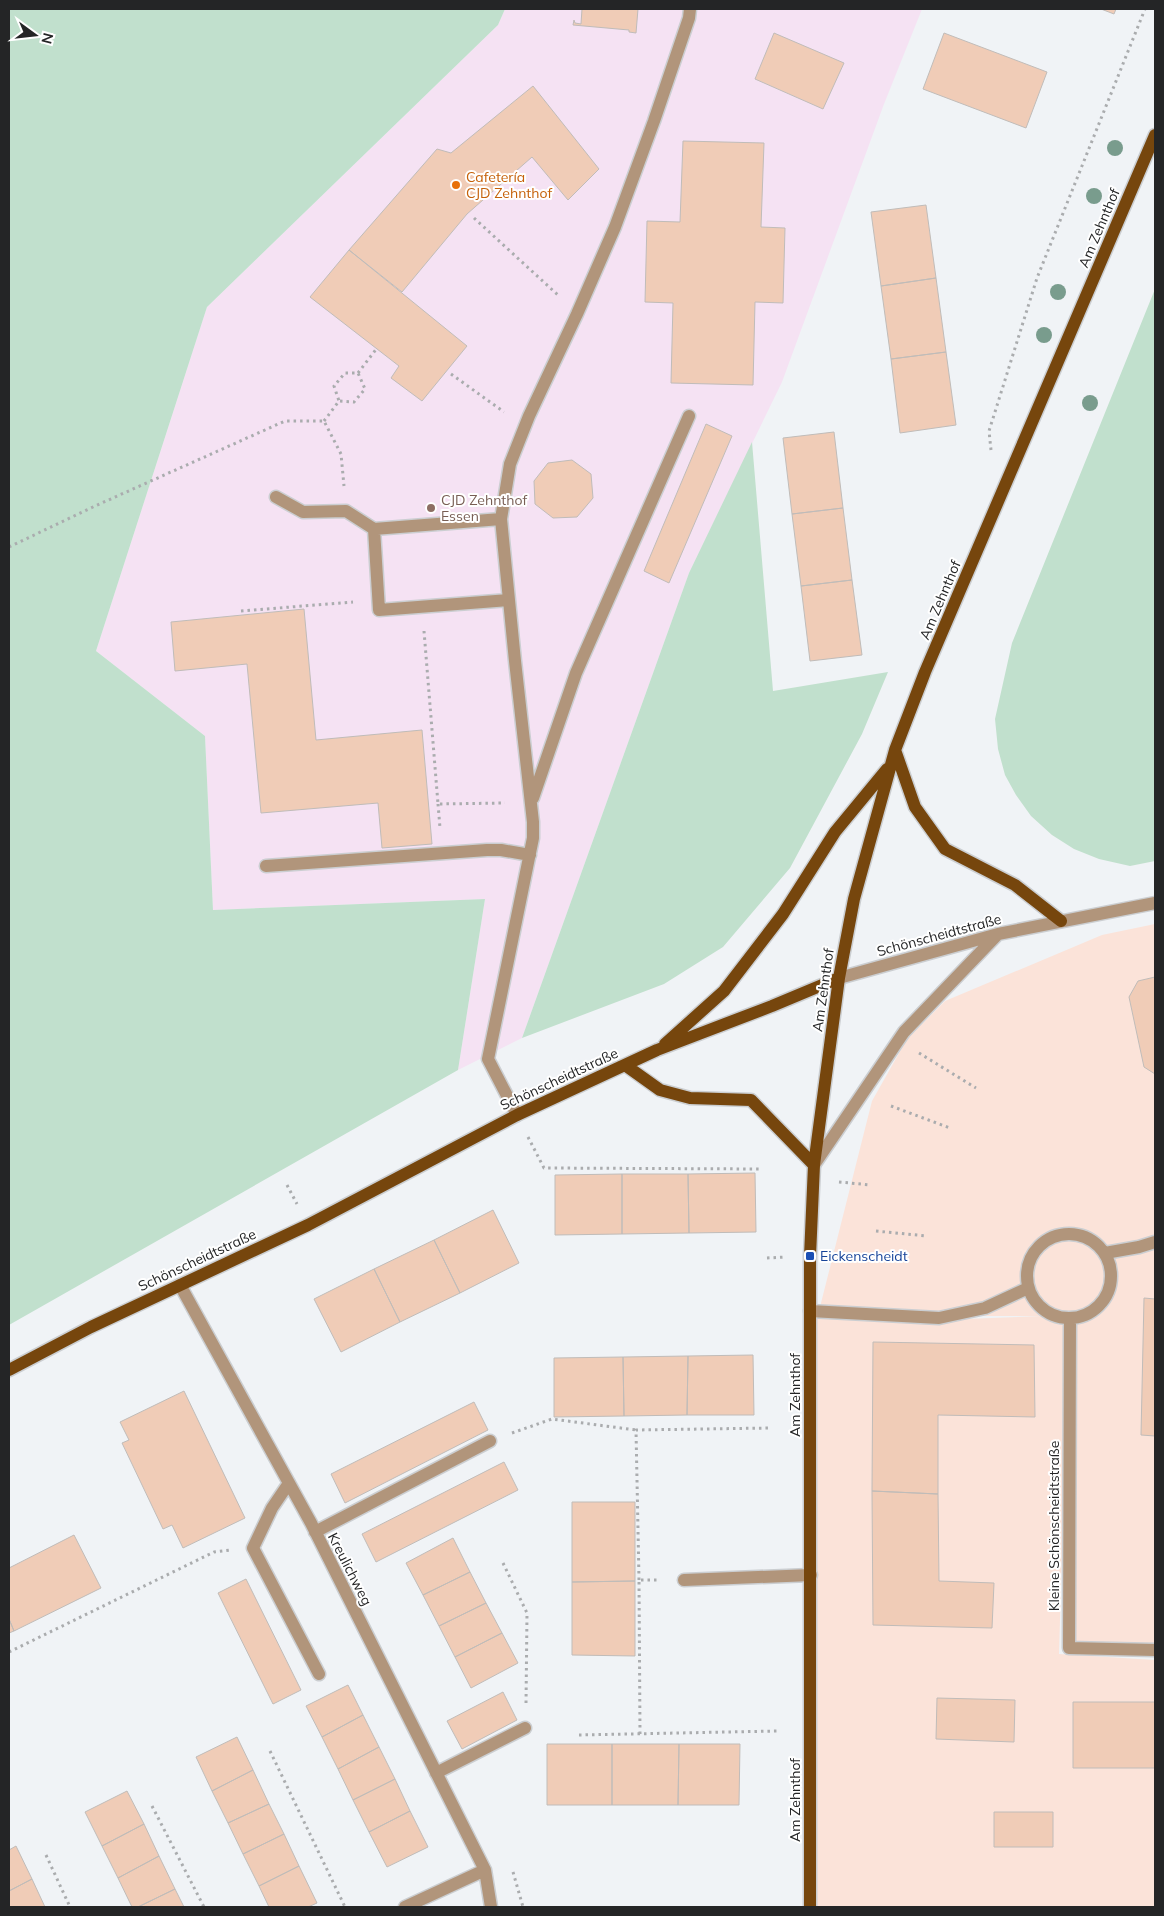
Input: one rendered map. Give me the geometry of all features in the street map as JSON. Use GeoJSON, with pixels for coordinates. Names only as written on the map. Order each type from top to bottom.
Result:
{"type":"FeatureCollection","features":[{"type":"Feature","properties":{"kind":"main road","name":"Am Zehnthof"},"geometry":{"type":"LineString","coordinates":[[810,1907],[810,1256],[814,1165],[839,978],[858,880],[895,750],[925,672],[1155,135]]}},
{"type":"Feature","properties":{"kind":"main road"},"geometry":{"type":"LineString","coordinates":[[895,750],[914,807],[945,849],[1015,885],[1061,921]]}},
{"type":"Feature","properties":{"kind":"main road"},"geometry":{"type":"LineString","coordinates":[[657,1050],[724,991],[784,914],[835,832],[891,765]]}},
{"type":"Feature","properties":{"kind":"main road","name":"Schönscheidtstraße"},"geometry":{"type":"LineString","coordinates":[[9,1370],[91,1327],[308,1225],[517,1115],[657,1050],[839,978]]}},
{"type":"Feature","properties":{"kind":"main road"},"geometry":{"type":"LineString","coordinates":[[625,1065],[660,1090],[690,1098],[751,1100],[814,1165]]}},
{"type":"Feature","properties":{"kind":"street"},"geometry":{"type":"LineString","coordinates":[[517,1115],[488,1059],[530,855],[533,822],[501,519],[510,464],[619,218],[689,18],[690,9]]}},
{"type":"Feature","properties":{"kind":"street"},"geometry":{"type":"LineString","coordinates":[[531,803],[576,673],[689,416]]}},
{"type":"Feature","properties":{"kind":"street"},"geometry":{"type":"LineString","coordinates":[[276,497],[303,512],[346,511],[374,529],[501,519]]}},
{"type":"Feature","properties":{"kind":"street"},"geometry":{"type":"LineString","coordinates":[[374,529],[379,610],[509,600]]}},
{"type":"Feature","properties":{"kind":"street"},"geometry":{"type":"LineString","coordinates":[[266,866],[487,850],[501,850],[530,855]]}},
{"type":"Feature","properties":{"kind":"street","name":"Schönscheidtstraße"},"geometry":{"type":"LineString","coordinates":[[839,978],[998,934],[1155,903]]}},
{"type":"Feature","properties":{"kind":"street"},"geometry":{"type":"LineString","coordinates":[[814,1165],[904,1032],[998,934]]}},
{"type":"Feature","properties":{"kind":"street"},"geometry":{"type":"LineString","coordinates":[[1072,1233],[1084,1236],[1096,1243],[1105,1253],[1111,1267],[1111,1282],[1106,1296],[1097,1308],[1084,1315],[1070,1318],[1056,1316],[1044,1310],[1034,1300],[1028,1288],[1026,1275],[1029,1262],[1036,1250],[1046,1240],[1058,1235],[1072,1233]]}},
{"type":"Feature","properties":{"kind":"street"},"geometry":{"type":"LineString","coordinates":[[1105,1253],[1140,1247],[1155,1242]]}},
{"type":"Feature","properties":{"kind":"street","name":"Kreulichweg"},"geometry":{"type":"LineString","coordinates":[[180,1285],[315,1532],[485,1870],[491,1907]]}},
{"type":"Feature","properties":{"kind":"street"},"geometry":{"type":"LineString","coordinates":[[810,1311],[939,1318],[985,1308],[1028,1288]]}},
{"type":"Feature","properties":{"kind":"street","name":"Kleine Schönscheidtstraße"},"geometry":{"type":"LineString","coordinates":[[1070,1318],[1069,1648],[1155,1650]]}},
{"type":"Feature","properties":{"kind":"street"},"geometry":{"type":"LineString","coordinates":[[315,1532],[490,1441]]}},
{"type":"Feature","properties":{"kind":"street"},"geometry":{"type":"LineString","coordinates":[[289,1483],[272,1508],[253,1548],[319,1674]]}},
{"type":"Feature","properties":{"kind":"street"},"geometry":{"type":"LineString","coordinates":[[684,1580],[811,1576]]}},
{"type":"Feature","properties":{"kind":"street"},"geometry":{"type":"LineString","coordinates":[[436,1773],[525,1728]]}},
{"type":"Feature","properties":{"kind":"street"},"geometry":{"type":"LineString","coordinates":[[405,1907],[485,1870]]}},
{"type":"Feature","properties":{"kind":"path"},"geometry":{"type":"LineString","coordinates":[[989,430],[1037,278],[1145,9]]}},
{"type":"Feature","properties":{"kind":"path"},"geometry":{"type":"LineString","coordinates":[[474,218],[577,314]]}},
{"type":"Feature","properties":{"kind":"path"},"geometry":{"type":"LineString","coordinates":[[358,373],[377,348]]}},
{"type":"Feature","properties":{"kind":"path"},"geometry":{"type":"LineString","coordinates":[[339,401],[334,386],[345,373],[358,373]]}},
{"type":"Feature","properties":{"kind":"path"},"geometry":{"type":"LineString","coordinates":[[339,401],[354,402],[365,389],[358,373]]}},
{"type":"Feature","properties":{"kind":"path"},"geometry":{"type":"LineString","coordinates":[[451,374],[525,427]]}},
{"type":"Feature","properties":{"kind":"path"},"geometry":{"type":"LineString","coordinates":[[324,421],[339,401]]}},
{"type":"Feature","properties":{"kind":"path"},"geometry":{"type":"LineString","coordinates":[[324,421],[342,454],[346,511]]}},
{"type":"Feature","properties":{"kind":"path"},"geometry":{"type":"LineString","coordinates":[[9,547],[95,506],[285,422],[324,421]]}},
{"type":"Feature","properties":{"kind":"path"},"geometry":{"type":"LineString","coordinates":[[242,611],[379,600]]}},
{"type":"Feature","properties":{"kind":"path"},"geometry":{"type":"LineString","coordinates":[[422,606],[438,804],[531,803]]}},
{"type":"Feature","properties":{"kind":"path"},"geometry":{"type":"LineString","coordinates":[[922,1055],[976,1088]]}},
{"type":"Feature","properties":{"kind":"path"},"geometry":{"type":"LineString","coordinates":[[891,1106],[950,1128]]}},
{"type":"Feature","properties":{"kind":"path"},"geometry":{"type":"LineString","coordinates":[[517,1115],[544,1168],[761,1169]]}},
{"type":"Feature","properties":{"kind":"path"},"geometry":{"type":"LineString","coordinates":[[814,1180],[872,1185]]}},
{"type":"Feature","properties":{"kind":"path"},"geometry":{"type":"LineString","coordinates":[[876,1231],[927,1236]]}},
{"type":"Feature","properties":{"kind":"path"},"geometry":{"type":"LineString","coordinates":[[490,1441],[552,1419],[636,1430],[770,1428]]}},
{"type":"Feature","properties":{"kind":"path"},"geometry":{"type":"LineString","coordinates":[[636,1430],[640,1734]]}},
{"type":"Feature","properties":{"kind":"path"},"geometry":{"type":"LineString","coordinates":[[9,1652],[214,1552],[253,1548]]}},
{"type":"Feature","properties":{"kind":"path"},"geometry":{"type":"LineString","coordinates":[[503,1563],[528,1614],[525,1728]]}},
{"type":"Feature","properties":{"kind":"path"},"geometry":{"type":"LineString","coordinates":[[639,1580],[662,1580]]}},
{"type":"Feature","properties":{"kind":"path"},"geometry":{"type":"LineString","coordinates":[[579,1734],[777,1731]]}},
{"type":"Feature","properties":{"kind":"path"},"geometry":{"type":"LineString","coordinates":[[270,1751],[345,1907]]}},
{"type":"Feature","properties":{"kind":"path"},"geometry":{"type":"LineString","coordinates":[[152,1806],[204,1907]]}},
{"type":"Feature","properties":{"kind":"path"},"geometry":{"type":"LineString","coordinates":[[46,1855],[70,1907]]}},
{"type":"Feature","properties":{"kind":"shaded area","name":"CJD Zehnthof Essen"},"geometry":{"type":"Polygon","coordinates":[[[505,9],[922,9],[884,104],[782,382],[689,573],[522,1038],[458,1070],[485,899],[213,910],[205,736],[96,651],[207,307],[498,25],[505,9]]]}},
{"type":"Feature","properties":{"kind":"shaded area"},"geometry":{"type":"Polygon","coordinates":[[[1155,924],[1155,1654],[1074,1646],[1069,1316],[1059,1654],[1155,1660],[1155,1907],[817,1907],[815,1315],[939,1320],[1042,1316],[939,1316],[820,1307],[872,1101],[907,1039],[945,1001],[1102,935],[1155,924]]]}},
{"type":"Feature","properties":{"kind":"green space"},"geometry":{"type":"Polygon","coordinates":[[[9,9],[505,9],[498,25],[207,307],[96,651],[205,736],[213,910],[485,899],[458,1070],[9,1325],[9,9]]]}},
{"type":"Feature","properties":{"kind":"green space"},"geometry":{"type":"Polygon","coordinates":[[[1155,289],[1155,861],[1130,866],[1099,859],[1074,849],[1052,835],[1031,816],[1005,775],[998,749],[995,719],[1012,643],[1155,289]]]}},
{"type":"Feature","properties":{"kind":"green space"},"geometry":{"type":"Polygon","coordinates":[[[752,442],[773,691],[888,672],[862,734],[790,868],[723,947],[664,984],[522,1038],[689,573],[752,442]]]}},
{"type":"Feature","properties":{"kind":"building"},"geometry":{"type":"Polygon","coordinates":[[[582,9],[638,9],[636,33],[629,32],[629,30],[573,25],[574,20],[575,23],[581,24],[582,9]]]}},
{"type":"Feature","properties":{"kind":"building"},"geometry":{"type":"Polygon","coordinates":[[[1101,9],[1116,9],[1114,14],[1101,9]]]}},
{"type":"Feature","properties":{"kind":"building"},"geometry":{"type":"Polygon","coordinates":[[[774,33],[844,63],[823,109],[755,79],[774,33]]]}},
{"type":"Feature","properties":{"kind":"building"},"geometry":{"type":"Polygon","coordinates":[[[944,33],[1047,72],[1026,128],[923,89],[944,33]]]}},
{"type":"Feature","properties":{"kind":"building"},"geometry":{"type":"Polygon","coordinates":[[[533,86],[599,169],[568,200],[532,157],[467,214],[402,292],[349,250],[437,149],[451,153],[533,86]]]}},
{"type":"Feature","properties":{"kind":"building"},"geometry":{"type":"Polygon","coordinates":[[[683,141],[764,143],[761,227],[785,228],[783,303],[755,302],[753,385],[671,383],[673,303],[645,302],[647,221],[680,222],[683,141]]]}},
{"type":"Feature","properties":{"kind":"building"},"geometry":{"type":"Polygon","coordinates":[[[926,205],[936,278],[881,286],[871,212],[926,205]]]}},
{"type":"Feature","properties":{"kind":"building"},"geometry":{"type":"Polygon","coordinates":[[[349,250],[467,346],[422,401],[391,378],[399,366],[310,297],[349,250]]]}},
{"type":"Feature","properties":{"kind":"building"},"geometry":{"type":"Polygon","coordinates":[[[936,278],[946,352],[891,359],[881,286],[936,278]]]}},
{"type":"Feature","properties":{"kind":"building"},"geometry":{"type":"Polygon","coordinates":[[[946,352],[956,425],[900,433],[891,359],[946,352]]]}},
{"type":"Feature","properties":{"kind":"building"},"geometry":{"type":"Polygon","coordinates":[[[706,424],[732,436],[669,583],[644,571],[706,424]]]}},
{"type":"Feature","properties":{"kind":"building"},"geometry":{"type":"Polygon","coordinates":[[[834,432],[843,508],[792,514],[783,438],[834,432]]]}},
{"type":"Feature","properties":{"kind":"building"},"geometry":{"type":"Polygon","coordinates":[[[572,460],[591,474],[593,498],[577,517],[553,518],[535,504],[534,481],[548,463],[572,460]]]}},
{"type":"Feature","properties":{"kind":"building"},"geometry":{"type":"Polygon","coordinates":[[[843,508],[852,580],[801,586],[792,514],[843,508]]]}},
{"type":"Feature","properties":{"kind":"building"},"geometry":{"type":"Polygon","coordinates":[[[852,580],[862,655],[810,661],[801,586],[852,580]]]}},
{"type":"Feature","properties":{"kind":"building"},"geometry":{"type":"Polygon","coordinates":[[[304,609],[316,740],[422,730],[432,844],[382,848],[378,803],[261,813],[247,664],[175,671],[171,622],[304,609]]]}},
{"type":"Feature","properties":{"kind":"building"},"geometry":{"type":"Polygon","coordinates":[[[1155,977],[1155,1074],[1144,1067],[1129,997],[1138,981],[1155,977]]]}},
{"type":"Feature","properties":{"kind":"building"},"geometry":{"type":"Polygon","coordinates":[[[755,1173],[756,1232],[689,1233],[688,1174],[755,1173]]]}},
{"type":"Feature","properties":{"kind":"building"},"geometry":{"type":"Polygon","coordinates":[[[622,1174],[688,1174],[689,1233],[622,1234],[622,1174]]]}},
{"type":"Feature","properties":{"kind":"building"},"geometry":{"type":"Polygon","coordinates":[[[622,1174],[622,1234],[555,1235],[555,1175],[622,1174]]]}},
{"type":"Feature","properties":{"kind":"building"},"geometry":{"type":"Polygon","coordinates":[[[493,1210],[519,1263],[460,1293],[434,1240],[493,1210]]]}},
{"type":"Feature","properties":{"kind":"building"},"geometry":{"type":"Polygon","coordinates":[[[434,1240],[460,1293],[400,1322],[374,1269],[434,1240]]]}},
{"type":"Feature","properties":{"kind":"building"},"geometry":{"type":"Polygon","coordinates":[[[374,1269],[400,1322],[341,1352],[314,1299],[374,1269]]]}},
{"type":"Feature","properties":{"kind":"building"},"geometry":{"type":"Polygon","coordinates":[[[1144,1298],[1155,1299],[1155,1436],[1141,1435],[1144,1298]]]}},
{"type":"Feature","properties":{"kind":"building"},"geometry":{"type":"Polygon","coordinates":[[[873,1342],[1034,1345],[1035,1417],[938,1415],[938,1494],[872,1491],[873,1342]]]}},
{"type":"Feature","properties":{"kind":"building"},"geometry":{"type":"Polygon","coordinates":[[[753,1355],[754,1415],[687,1415],[688,1356],[753,1355]]]}},
{"type":"Feature","properties":{"kind":"building"},"geometry":{"type":"Polygon","coordinates":[[[688,1356],[687,1415],[624,1416],[623,1357],[688,1356]]]}},
{"type":"Feature","properties":{"kind":"building"},"geometry":{"type":"Polygon","coordinates":[[[623,1357],[624,1416],[554,1417],[554,1358],[623,1357]]]}},
{"type":"Feature","properties":{"kind":"building"},"geometry":{"type":"Polygon","coordinates":[[[184,1391],[245,1518],[183,1548],[172,1525],[163,1529],[122,1443],[129,1440],[120,1422],[184,1391]]]}},
{"type":"Feature","properties":{"kind":"building"},"geometry":{"type":"Polygon","coordinates":[[[474,1402],[488,1430],[345,1503],[331,1474],[474,1402]]]}},
{"type":"Feature","properties":{"kind":"building"},"geometry":{"type":"Polygon","coordinates":[[[504,1462],[518,1490],[376,1562],[362,1534],[504,1462]]]}},
{"type":"Feature","properties":{"kind":"building"},"geometry":{"type":"Polygon","coordinates":[[[872,1491],[938,1494],[939,1581],[994,1583],[992,1628],[873,1625],[872,1491]]]}},
{"type":"Feature","properties":{"kind":"building"},"geometry":{"type":"Polygon","coordinates":[[[572,1502],[635,1502],[635,1581],[572,1582],[572,1502]]]}},
{"type":"Feature","properties":{"kind":"building"},"geometry":{"type":"Polygon","coordinates":[[[74,1535],[101,1588],[14,1631],[9,1619],[9,1568],[74,1535]]]}},
{"type":"Feature","properties":{"kind":"building"},"geometry":{"type":"Polygon","coordinates":[[[453,1538],[470,1572],[423,1595],[406,1563],[453,1538]]]}},
{"type":"Feature","properties":{"kind":"building"},"geometry":{"type":"Polygon","coordinates":[[[470,1572],[486,1603],[439,1626],[423,1595],[470,1572]]]}},
{"type":"Feature","properties":{"kind":"building"},"geometry":{"type":"Polygon","coordinates":[[[246,1579],[301,1690],[273,1704],[218,1593],[246,1579]]]}},
{"type":"Feature","properties":{"kind":"building"},"geometry":{"type":"Polygon","coordinates":[[[635,1581],[635,1656],[572,1655],[572,1582],[635,1581]]]}},
{"type":"Feature","properties":{"kind":"building"},"geometry":{"type":"Polygon","coordinates":[[[486,1603],[502,1633],[455,1657],[439,1626],[486,1603]]]}},
{"type":"Feature","properties":{"kind":"building"},"geometry":{"type":"Polygon","coordinates":[[[9,1619],[14,1631],[9,1633],[9,1619]]]}},
{"type":"Feature","properties":{"kind":"building"},"geometry":{"type":"Polygon","coordinates":[[[502,1633],[518,1663],[471,1688],[455,1657],[502,1633]]]}},
{"type":"Feature","properties":{"kind":"building"},"geometry":{"type":"Polygon","coordinates":[[[348,1685],[363,1715],[322,1737],[306,1706],[348,1685]]]}},
{"type":"Feature","properties":{"kind":"building"},"geometry":{"type":"Polygon","coordinates":[[[503,1692],[517,1720],[462,1749],[447,1721],[503,1692]]]}},
{"type":"Feature","properties":{"kind":"building"},"geometry":{"type":"Polygon","coordinates":[[[937,1698],[1015,1700],[1014,1742],[936,1739],[937,1698]]]}},
{"type":"Feature","properties":{"kind":"building"},"geometry":{"type":"Polygon","coordinates":[[[1073,1702],[1155,1702],[1155,1768],[1073,1768],[1073,1702]]]}},
{"type":"Feature","properties":{"kind":"building"},"geometry":{"type":"Polygon","coordinates":[[[363,1715],[379,1747],[338,1769],[322,1737],[363,1715]]]}},
{"type":"Feature","properties":{"kind":"building"},"geometry":{"type":"Polygon","coordinates":[[[237,1737],[253,1770],[212,1791],[196,1757],[237,1737]]]}},
{"type":"Feature","properties":{"kind":"building"},"geometry":{"type":"Polygon","coordinates":[[[547,1744],[612,1744],[612,1805],[547,1805],[547,1744]]]}},
{"type":"Feature","properties":{"kind":"building"},"geometry":{"type":"Polygon","coordinates":[[[612,1744],[679,1744],[678,1805],[612,1805],[612,1744]]]}},
{"type":"Feature","properties":{"kind":"building"},"geometry":{"type":"Polygon","coordinates":[[[679,1744],[740,1744],[739,1805],[678,1805],[679,1744]]]}},
{"type":"Feature","properties":{"kind":"building"},"geometry":{"type":"Polygon","coordinates":[[[379,1747],[395,1779],[353,1800],[338,1769],[379,1747]]]}},
{"type":"Feature","properties":{"kind":"building"},"geometry":{"type":"Polygon","coordinates":[[[253,1770],[269,1804],[228,1823],[212,1791],[253,1770]]]}},
{"type":"Feature","properties":{"kind":"building"},"geometry":{"type":"Polygon","coordinates":[[[395,1779],[410,1811],[369,1832],[353,1800],[395,1779]]]}},
{"type":"Feature","properties":{"kind":"building"},"geometry":{"type":"Polygon","coordinates":[[[127,1791],[144,1824],[102,1846],[85,1812],[127,1791]]]}},
{"type":"Feature","properties":{"kind":"building"},"geometry":{"type":"Polygon","coordinates":[[[269,1804],[284,1834],[243,1854],[228,1823],[269,1804]]]}},
{"type":"Feature","properties":{"kind":"building"},"geometry":{"type":"Polygon","coordinates":[[[410,1811],[428,1847],[387,1867],[369,1832],[410,1811]]]}},
{"type":"Feature","properties":{"kind":"building"},"geometry":{"type":"Polygon","coordinates":[[[994,1812],[1053,1812],[1053,1847],[994,1847],[994,1812]]]}},
{"type":"Feature","properties":{"kind":"building"},"geometry":{"type":"Polygon","coordinates":[[[144,1824],[159,1856],[118,1878],[102,1846],[144,1824]]]}},
{"type":"Feature","properties":{"kind":"building"},"geometry":{"type":"Polygon","coordinates":[[[284,1834],[299,1866],[259,1886],[243,1854],[284,1834]]]}},
{"type":"Feature","properties":{"kind":"building"},"geometry":{"type":"Polygon","coordinates":[[[16,1846],[32,1879],[9,1891],[9,1850],[16,1846]]]}},
{"type":"Feature","properties":{"kind":"building"},"geometry":{"type":"Polygon","coordinates":[[[159,1856],[175,1889],[138,1907],[132,1907],[118,1878],[159,1856]]]}},
{"type":"Feature","properties":{"kind":"building"},"geometry":{"type":"Polygon","coordinates":[[[299,1866],[317,1903],[308,1907],[269,1907],[259,1886],[299,1866]]]}},
{"type":"Feature","properties":{"kind":"building"},"geometry":{"type":"Polygon","coordinates":[[[32,1879],[45,1907],[9,1907],[9,1891],[32,1879]]]}},
{"type":"Feature","properties":{"kind":"building"},"geometry":{"type":"Polygon","coordinates":[[[175,1889],[184,1907],[138,1907],[175,1889]]]}},
{"type":"Feature","properties":{"kind":"place","name":"Cafetería CJD Zehnthof"},"geometry":{"type":"Point","coordinates":[456,185]}},
{"type":"Feature","properties":{"kind":"place","name":"CJD Zehnthof Essen"},"geometry":{"type":"Point","coordinates":[431,508]}},
{"type":"Feature","properties":{"kind":"place","name":"Eickenscheidt"},"geometry":{"type":"Point","coordinates":[810,1256]}}]}
